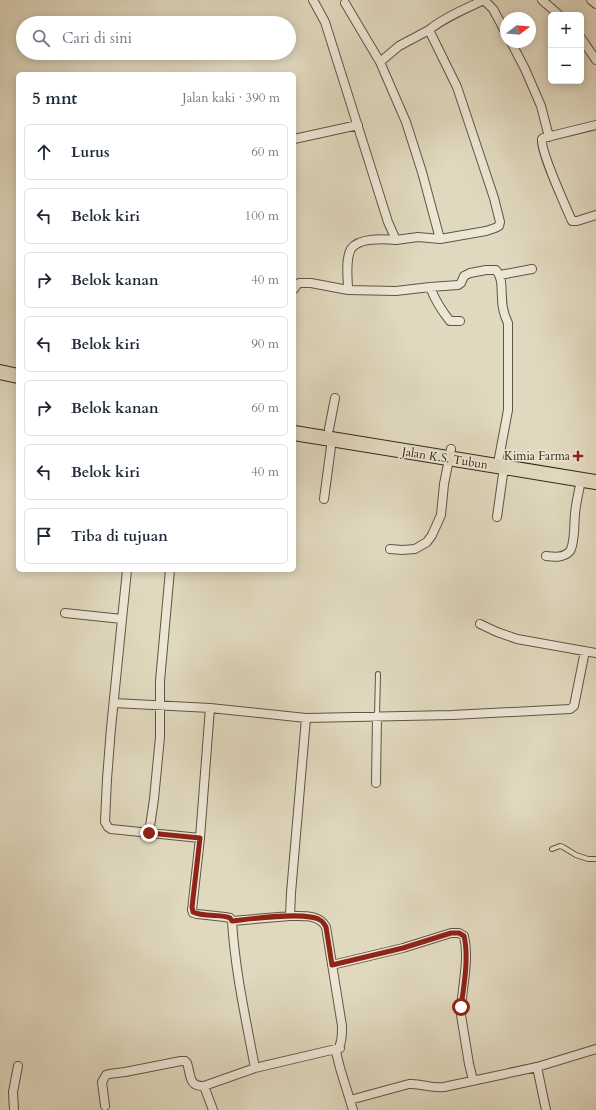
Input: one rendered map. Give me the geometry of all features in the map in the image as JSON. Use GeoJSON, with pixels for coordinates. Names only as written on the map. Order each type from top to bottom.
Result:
{"type":"FeatureCollection","features":[{"type":"Feature","properties":{"kind":"highway"},"geometry":{"type":"LineString","coordinates":[[0,372],[16,376]]}},
{"type":"Feature","properties":{"kind":"highway"},"geometry":{"type":"LineString","coordinates":[[0,381],[16,384]]}},
{"type":"Feature","properties":{"kind":"highway","name":"Jalan K.S. Tubun"},"geometry":{"type":"LineString","coordinates":[[296,425],[330,434],[450,454],[502,462],[596,473]]}},
{"type":"Feature","properties":{"kind":"highway","name":"Jalan K.S. Tubun"},"geometry":{"type":"LineString","coordinates":[[296,433],[330,434]]}},
{"type":"Feature","properties":{"kind":"highway","name":"Jalan K.S. Tubun"},"geometry":{"type":"LineString","coordinates":[[502,462],[596,482]]}},
{"type":"Feature","properties":{"kind":"street"},"geometry":{"type":"LineString","coordinates":[[313,0],[325,22],[388,222],[396,240]]}},
{"type":"Feature","properties":{"kind":"street"},"geometry":{"type":"LineString","coordinates":[[380,62],[399,46],[429,30],[438,22],[484,0],[493,9],[500,22]]}},
{"type":"Feature","properties":{"kind":"street"},"geometry":{"type":"LineString","coordinates":[[542,0],[556,12]]}},
{"type":"Feature","properties":{"kind":"street"},"geometry":{"type":"LineString","coordinates":[[591,0],[596,4]]}},
{"type":"Feature","properties":{"kind":"street"},"geometry":{"type":"LineString","coordinates":[[345,3],[380,62],[406,122],[422,172],[440,239]]}},
{"type":"Feature","properties":{"kind":"street"},"geometry":{"type":"LineString","coordinates":[[348,290],[347,267],[352,248],[358,244],[380,238],[396,240],[418,237],[440,239],[486,231],[499,226],[500,222],[494,198],[457,87],[429,30]]}},
{"type":"Feature","properties":{"kind":"street"},"geometry":{"type":"LineString","coordinates":[[584,42],[596,60]]}},
{"type":"Feature","properties":{"kind":"street"},"geometry":{"type":"LineString","coordinates":[[514,48],[541,106],[549,137]]}},
{"type":"Feature","properties":{"kind":"street"},"geometry":{"type":"LineString","coordinates":[[296,138],[358,125]]}},
{"type":"Feature","properties":{"kind":"street"},"geometry":{"type":"LineString","coordinates":[[596,125],[542,139],[541,144],[572,221],[596,215]]}},
{"type":"Feature","properties":{"kind":"street"},"geometry":{"type":"LineString","coordinates":[[500,275],[532,269]]}},
{"type":"Feature","properties":{"kind":"street"},"geometry":{"type":"LineString","coordinates":[[296,286],[299,284],[311,283],[348,290],[396,291],[458,285],[464,276],[470,273],[479,270],[496,270],[500,275],[505,317],[508,322],[508,406],[497,517]]}},
{"type":"Feature","properties":{"kind":"street"},"geometry":{"type":"LineString","coordinates":[[430,287],[434,299],[450,321],[460,321]]}},
{"type":"Feature","properties":{"kind":"street"},"geometry":{"type":"LineString","coordinates":[[324,499],[335,398]]}},
{"type":"Feature","properties":{"kind":"street"},"geometry":{"type":"LineString","coordinates":[[390,549],[415,549],[427,542],[432,535],[441,515],[450,454]]}},
{"type":"Feature","properties":{"kind":"street"},"geometry":{"type":"LineString","coordinates":[[546,556],[562,556],[570,549],[581,480]]}},
{"type":"Feature","properties":{"kind":"street"},"geometry":{"type":"LineString","coordinates":[[127,572],[104,822],[111,829],[200,838]]}},
{"type":"Feature","properties":{"kind":"street"},"geometry":{"type":"LineString","coordinates":[[149,833],[157,765],[161,705],[161,670],[170,572]]}},
{"type":"Feature","properties":{"kind":"street"},"geometry":{"type":"LineString","coordinates":[[64,613],[122,620]]}},
{"type":"Feature","properties":{"kind":"street"},"geometry":{"type":"LineString","coordinates":[[480,624],[517,639],[596,653]]}},
{"type":"Feature","properties":{"kind":"street"},"geometry":{"type":"LineString","coordinates":[[114,703],[210,708],[306,718],[570,709],[574,706],[585,651]]}},
{"type":"Feature","properties":{"kind":"street"},"geometry":{"type":"LineString","coordinates":[[210,708],[200,838],[192,910],[197,914],[225,917],[230,918],[232,921],[290,916],[304,916],[320,919],[327,933],[342,1026],[340,1048],[336,1052],[336,1055],[353,1110]]}},
{"type":"Feature","properties":{"kind":"street"},"geometry":{"type":"LineString","coordinates":[[376,783],[377,716]]}},
{"type":"Feature","properties":{"kind":"street"},"geometry":{"type":"LineString","coordinates":[[290,916],[306,718]]}},
{"type":"Feature","properties":{"kind":"street"},"geometry":{"type":"LineString","coordinates":[[232,921],[235,953],[255,1068]]}},
{"type":"Feature","properties":{"kind":"street"},"geometry":{"type":"LineString","coordinates":[[332,965],[403,948],[451,933],[459,933],[464,936],[466,943],[465,976],[461,1015],[473,1080]]}},
{"type":"Feature","properties":{"kind":"street"},"geometry":{"type":"LineString","coordinates":[[105,1106],[102,1082],[106,1075],[109,1074],[184,1061],[187,1063],[191,1081],[200,1086],[204,1086],[255,1068],[340,1048]]}},
{"type":"Feature","properties":{"kind":"street"},"geometry":{"type":"LineString","coordinates":[[350,1100],[409,1084],[417,1083],[430,1088],[437,1088],[537,1067],[596,1049]]}},
{"type":"Feature","properties":{"kind":"street"},"geometry":{"type":"LineString","coordinates":[[14,1110],[13,1092],[18,1066]]}},
{"type":"Feature","properties":{"kind":"street"},"geometry":{"type":"LineString","coordinates":[[537,1067],[546,1110]]}},
{"type":"Feature","properties":{"kind":"street"},"geometry":{"type":"LineString","coordinates":[[204,1086],[213,1110]]}},
{"type":"Feature","properties":{"kind":"lane"},"geometry":{"type":"LineString","coordinates":[[377,716],[378,674]]}},
{"type":"Feature","properties":{"kind":"lane"},"geometry":{"type":"LineString","coordinates":[[552,849],[560,846],[576,855],[588,859],[596,859]]}},
{"type":"Feature","properties":{"kind":"place","name":"Kimia Farma"},"geometry":{"type":"Point","coordinates":[578,456]}},
{"type":"Feature","properties":{"kind":"route"},"geometry":{"type":"LineString","coordinates":[[149,833],[200,838],[192,907],[193,912],[201,915],[230,918],[232,921],[290,916],[304,916],[320,919],[326,927],[332,965],[403,948],[451,933],[459,933],[464,936],[466,943],[465,976],[461,1007]]}}]}
